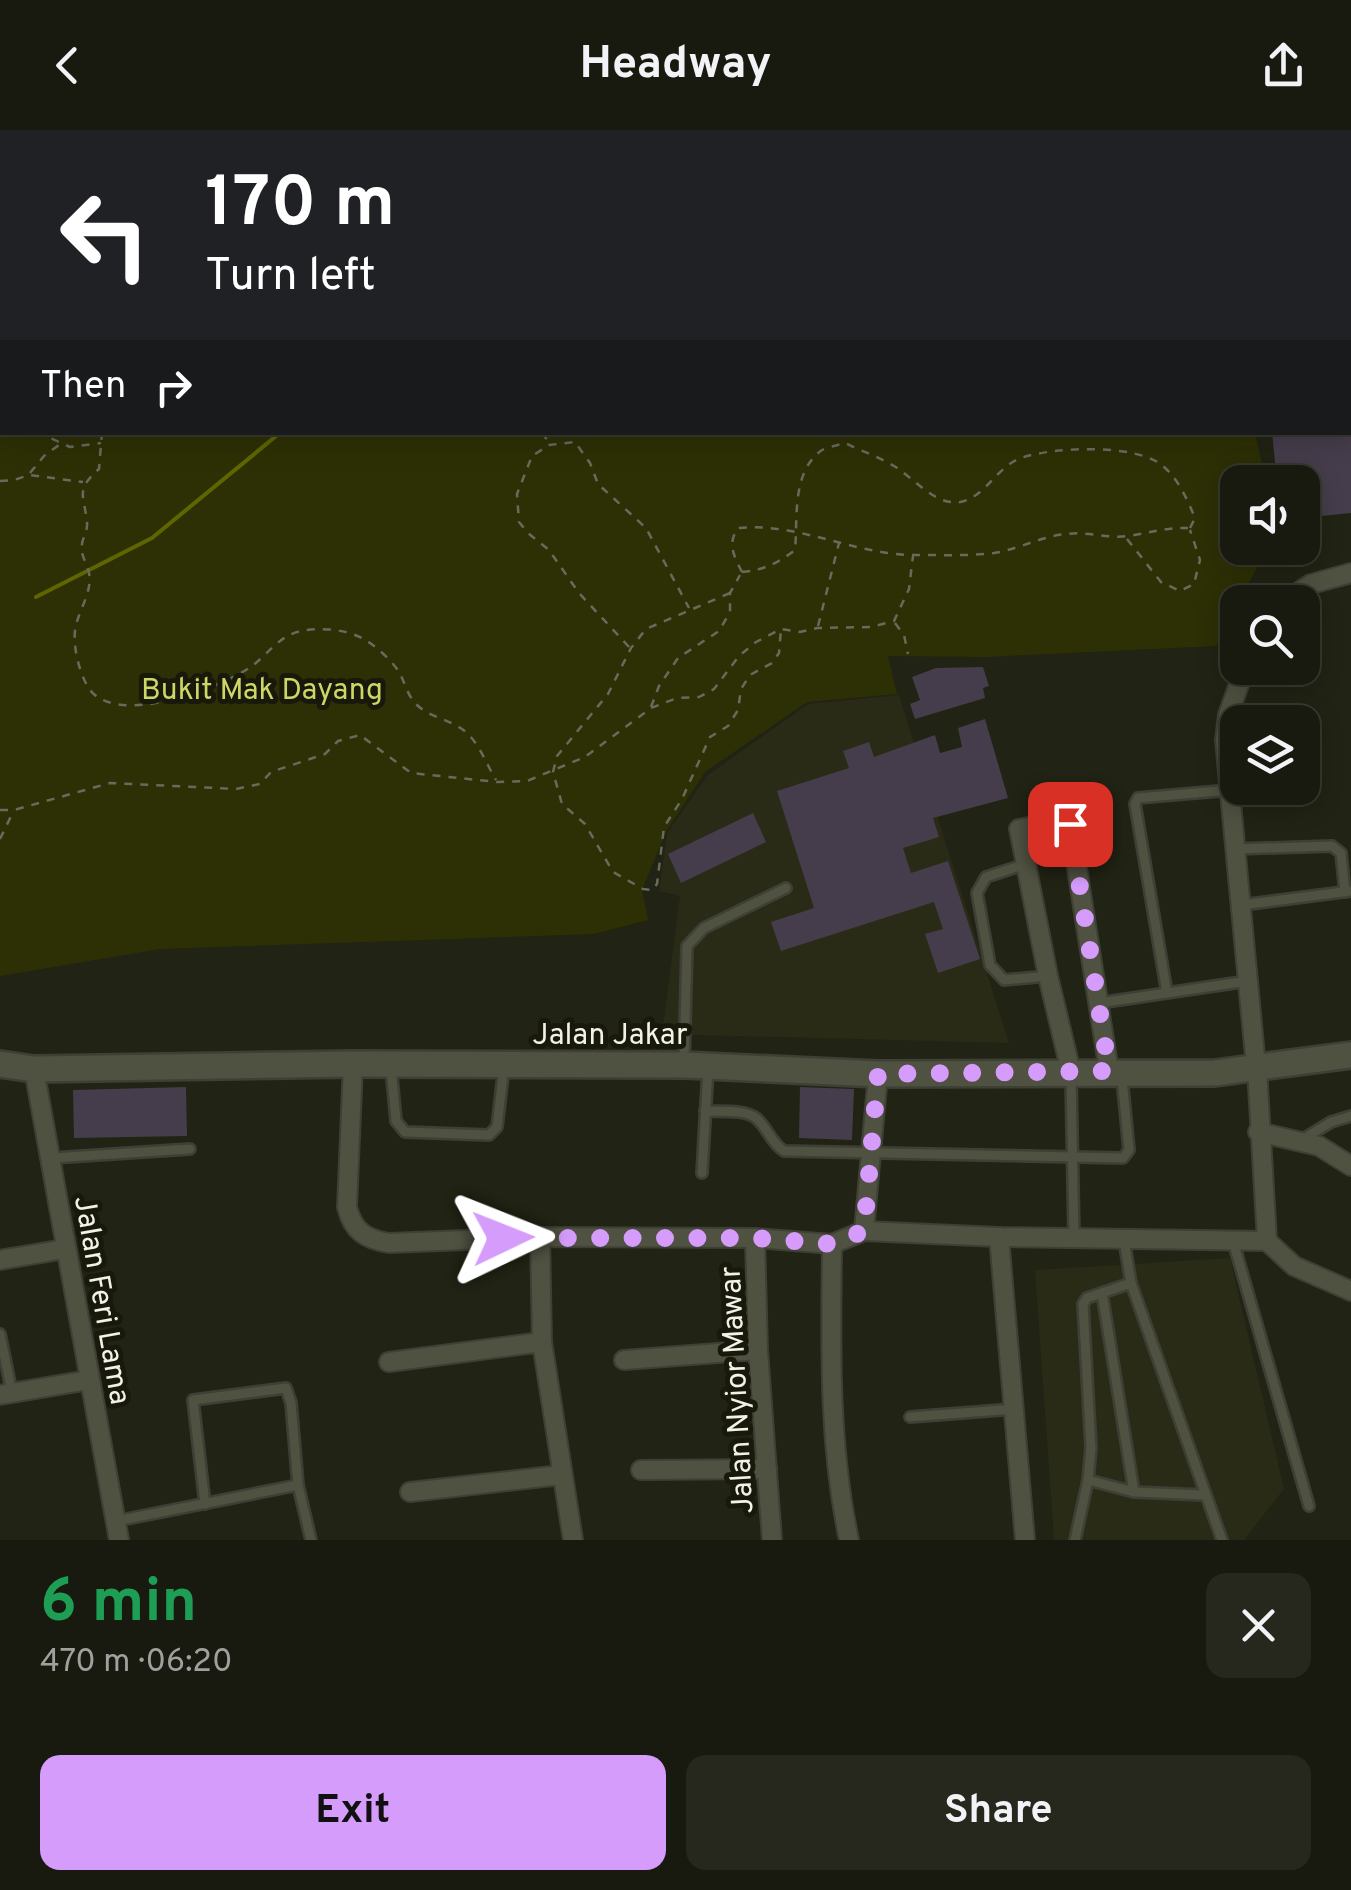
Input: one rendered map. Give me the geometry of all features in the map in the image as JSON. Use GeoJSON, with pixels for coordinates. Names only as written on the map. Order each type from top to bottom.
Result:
{"type":"FeatureCollection","features":[{"type":"Feature","properties":{"kind":"main road","name":"Jalan Jakar"},"geometry":{"type":"LineString","coordinates":[[0,1064],[34,1069],[353,1064],[696,1066],[878,1074],[1215,1072],[1351,1042]]}},
{"type":"Feature","properties":{"kind":"main road","name":"Jalan Jakar"},"geometry":{"type":"LineString","coordinates":[[1256,1062],[1351,1055]]}},
{"type":"Feature","properties":{"kind":"main road","name":"Jalan Jakar"},"geometry":{"type":"LineString","coordinates":[[0,1079],[34,1069]]}},
{"type":"Feature","properties":{"kind":"street"},"geometry":{"type":"LineString","coordinates":[[1310,585],[1351,574]]}},
{"type":"Feature","properties":{"kind":"street"},"geometry":{"type":"LineString","coordinates":[[1231,805],[1256,1062],[1267,1241],[1294,1266],[1351,1291]]}},
{"type":"Feature","properties":{"kind":"street"},"geometry":{"type":"LineString","coordinates":[[1071,1072],[1019,829],[1065,820],[1070,824],[1099,1004],[1115,1071]]}},
{"type":"Feature","properties":{"kind":"street"},"geometry":{"type":"LineString","coordinates":[[353,1064],[347,1207],[351,1225],[373,1240],[390,1244],[540,1236],[755,1238],[832,1244],[864,1231],[1267,1241]]}},
{"type":"Feature","properties":{"kind":"street","name":"Jalan Feri Lama"},"geometry":{"type":"LineString","coordinates":[[34,1069],[118,1530]]}},
{"type":"Feature","properties":{"kind":"street"},"geometry":{"type":"LineString","coordinates":[[864,1231],[878,1074]]}},
{"type":"Feature","properties":{"kind":"street"},"geometry":{"type":"LineString","coordinates":[[1258,1132],[1320,1146],[1351,1166]]}},
{"type":"Feature","properties":{"kind":"street"},"geometry":{"type":"LineString","coordinates":[[540,1236],[542,1342],[574,1540]]}},
{"type":"Feature","properties":{"kind":"street"},"geometry":{"type":"LineString","coordinates":[[999,1237],[1025,1540]]}},
{"type":"Feature","properties":{"kind":"street","name":"Jalan Nyior Mawar"},"geometry":{"type":"LineString","coordinates":[[755,1238],[758,1350],[772,1540]]}},
{"type":"Feature","properties":{"kind":"street"},"geometry":{"type":"LineString","coordinates":[[832,1244],[832,1406],[835,1461],[848,1540]]}},
{"type":"Feature","properties":{"kind":"street"},"geometry":{"type":"LineString","coordinates":[[0,1260],[66,1248]]}},
{"type":"Feature","properties":{"kind":"street"},"geometry":{"type":"LineString","coordinates":[[388,1362],[542,1342]]}},
{"type":"Feature","properties":{"kind":"street"},"geometry":{"type":"LineString","coordinates":[[624,1360],[758,1350]]}},
{"type":"Feature","properties":{"kind":"street"},"geometry":{"type":"LineString","coordinates":[[6,1394],[90,1380]]}},
{"type":"Feature","properties":{"kind":"street"},"geometry":{"type":"LineString","coordinates":[[641,1470],[767,1469]]}},
{"type":"Feature","properties":{"kind":"street"},"geometry":{"type":"LineString","coordinates":[[410,1492],[561,1475]]}},
{"type":"Feature","properties":{"kind":"lane"},"geometry":{"type":"LineString","coordinates":[[1166,993],[1135,804],[1138,798],[1220,791]]}},
{"type":"Feature","properties":{"kind":"lane"},"geometry":{"type":"LineString","coordinates":[[1234,848],[1332,846],[1340,854],[1348,891],[1242,905]]}},
{"type":"Feature","properties":{"kind":"lane"},"geometry":{"type":"LineString","coordinates":[[1026,864],[986,877],[976,893],[990,965],[1004,980],[1048,976]]}},
{"type":"Feature","properties":{"kind":"lane"},"geometry":{"type":"LineString","coordinates":[[702,1173],[705,1111],[696,1066],[687,946],[704,928],[786,888]]}},
{"type":"Feature","properties":{"kind":"lane"},"geometry":{"type":"LineString","coordinates":[[1099,1004],[1248,981]]}},
{"type":"Feature","properties":{"kind":"lane"},"geometry":{"type":"LineString","coordinates":[[391,1065],[399,1128],[405,1132],[488,1134],[497,1127],[504,1066]]}},
{"type":"Feature","properties":{"kind":"lane"},"geometry":{"type":"LineString","coordinates":[[705,1111],[756,1118],[784,1151],[1123,1158],[1129,1150],[1115,1071]]}},
{"type":"Feature","properties":{"kind":"lane"},"geometry":{"type":"LineString","coordinates":[[1071,1072],[1074,1239]]}},
{"type":"Feature","properties":{"kind":"lane"},"geometry":{"type":"LineString","coordinates":[[1299,1141],[1331,1122],[1351,1116]]}},
{"type":"Feature","properties":{"kind":"lane"},"geometry":{"type":"LineString","coordinates":[[49,1158],[190,1149]]}},
{"type":"Feature","properties":{"kind":"lane"},"geometry":{"type":"LineString","coordinates":[[1124,1240],[1131,1283],[1222,1540]]}},
{"type":"Feature","properties":{"kind":"lane"},"geometry":{"type":"LineString","coordinates":[[1232,1242],[1309,1506]]}},
{"type":"Feature","properties":{"kind":"lane"},"geometry":{"type":"LineString","coordinates":[[1075,1540],[1091,1448],[1082,1310],[1088,1298],[1131,1283]]}},
{"type":"Feature","properties":{"kind":"lane"},"geometry":{"type":"LineString","coordinates":[[1102,1293],[1134,1492]]}},
{"type":"Feature","properties":{"kind":"lane"},"geometry":{"type":"LineString","coordinates":[[0,1334],[6,1394]]}},
{"type":"Feature","properties":{"kind":"lane"},"geometry":{"type":"LineString","coordinates":[[205,1504],[191,1404],[194,1398],[286,1388],[291,1403],[298,1485],[311,1540]]}},
{"type":"Feature","properties":{"kind":"lane"},"geometry":{"type":"LineString","coordinates":[[910,1417],[1014,1409]]}},
{"type":"Feature","properties":{"kind":"lane"},"geometry":{"type":"LineString","coordinates":[[1088,1480],[1134,1492],[1204,1495]]}},
{"type":"Feature","properties":{"kind":"lane"},"geometry":{"type":"LineString","coordinates":[[118,1530],[205,1504],[298,1485]]}},
{"type":"Feature","properties":{"kind":"path"},"geometry":{"type":"LineString","coordinates":[[43,435],[70,448],[88,442],[102,443]]}},
{"type":"Feature","properties":{"kind":"path"},"geometry":{"type":"LineString","coordinates":[[102,435],[99,469],[85,482],[82,498],[88,527],[82,544],[82,559],[89,572],[88,592],[75,632],[79,664],[89,689],[102,700],[145,706],[176,699],[251,666],[274,645],[298,631],[334,628],[366,640],[398,670],[407,694],[420,709],[460,726],[475,741],[497,782]]}},
{"type":"Feature","properties":{"kind":"path"},"geometry":{"type":"LineString","coordinates":[[544,435],[549,444]]}},
{"type":"Feature","properties":{"kind":"path"},"geometry":{"type":"LineString","coordinates":[[631,648],[579,593],[549,550],[520,522],[517,494],[532,456],[549,444],[576,442],[598,484],[646,528],[690,609]]}},
{"type":"Feature","properties":{"kind":"path"},"geometry":{"type":"LineString","coordinates":[[742,572],[778,563],[795,550],[795,507],[806,470],[822,450],[846,443],[894,467],[930,494],[958,502],[980,494],[998,471],[1022,458],[1067,450],[1135,452],[1162,464],[1184,490],[1196,518],[1190,528],[1200,560],[1194,584],[1180,591],[1161,582],[1125,537]]}},
{"type":"Feature","properties":{"kind":"path"},"geometry":{"type":"LineString","coordinates":[[0,480],[29,474],[59,445]]}},
{"type":"Feature","properties":{"kind":"path"},"geometry":{"type":"LineString","coordinates":[[29,474],[85,482]]}},
{"type":"Feature","properties":{"kind":"path"},"geometry":{"type":"LineString","coordinates":[[742,572],[733,554],[732,536],[738,528],[775,527],[870,551],[913,556],[993,553],[1018,548],[1045,536],[1073,533],[1125,537],[1190,528]]}},
{"type":"Feature","properties":{"kind":"path"},"geometry":{"type":"LineString","coordinates":[[817,628],[839,542]]}},
{"type":"Feature","properties":{"kind":"path"},"geometry":{"type":"LineString","coordinates":[[0,810],[14,810],[110,782],[236,789],[260,784],[271,772],[325,754],[338,741],[360,735],[411,773],[497,782],[527,781],[585,757],[651,708],[678,698],[699,697],[714,689],[739,656],[782,629],[800,632],[817,628],[871,628],[894,621],[908,589],[913,556]]}},
{"type":"Feature","properties":{"kind":"path"},"geometry":{"type":"LineString","coordinates":[[651,708],[659,686],[678,658],[720,631],[730,612],[730,593],[742,572]]}},
{"type":"Feature","properties":{"kind":"path"},"geometry":{"type":"LineString","coordinates":[[730,593],[646,629],[631,648],[608,694],[557,756],[553,772],[562,804],[585,824],[613,872],[643,889],[652,890],[657,884],[664,827],[682,799],[704,746],[710,737],[728,726],[738,710],[741,688],[778,654],[782,629]]}},
{"type":"Feature","properties":{"kind":"path"},"geometry":{"type":"LineString","coordinates":[[894,621],[904,635],[908,654]]}},
{"type":"Feature","properties":{"kind":"path"},"geometry":{"type":"LineString","coordinates":[[0,838],[14,810]]}},
{"type":"Feature","properties":{"kind":"shaded area"},"geometry":{"type":"Polygon","coordinates":[[[899,695],[1009,1043],[662,1034],[680,896],[659,891],[667,833],[708,775],[808,704],[899,695]]]}},
{"type":"Feature","properties":{"kind":"shaded area"},"geometry":{"type":"Polygon","coordinates":[[[1230,1258],[1284,1489],[1244,1540],[1054,1540],[1035,1270],[1230,1258]]]}},
{"type":"Feature","properties":{"kind":"green space","name":"Bukit Mak Dayang"},"geometry":{"type":"Polygon","coordinates":[[[0,435],[1255,435],[1262,465],[1220,465],[1220,565],[1258,565],[1248,585],[1220,585],[1220,638],[1216,646],[987,657],[888,656],[897,694],[807,702],[705,772],[666,832],[642,890],[648,920],[594,934],[160,949],[0,976],[0,435]]]}},
{"type":"Feature","properties":{"kind":"building"},"geometry":{"type":"Polygon","coordinates":[[[1272,435],[1351,435],[1351,513],[1320,516],[1320,465],[1275,465],[1272,435]]]}},
{"type":"Feature","properties":{"kind":"building"},"geometry":{"type":"Polygon","coordinates":[[[983,667],[989,686],[983,688],[985,698],[915,719],[910,704],[920,700],[912,677],[936,668],[983,667]]]}},
{"type":"Feature","properties":{"kind":"building"},"geometry":{"type":"Polygon","coordinates":[[[985,719],[1008,798],[933,818],[939,837],[903,848],[911,873],[948,861],[980,959],[938,973],[925,934],[943,929],[934,902],[781,951],[771,922],[814,908],[777,791],[849,768],[843,751],[869,742],[874,757],[935,735],[940,753],[962,747],[958,728],[985,719]]]}},
{"type":"Feature","properties":{"kind":"building"},"geometry":{"type":"Polygon","coordinates":[[[753,813],[766,842],[681,883],[668,854],[753,813]]]}},
{"type":"Feature","properties":{"kind":"building"},"geometry":{"type":"Polygon","coordinates":[[[186,1087],[187,1136],[74,1138],[73,1090],[186,1087]]]}},
{"type":"Feature","properties":{"kind":"building"},"geometry":{"type":"Polygon","coordinates":[[[800,1087],[854,1089],[852,1140],[799,1138],[800,1087]]]}},
{"type":"Feature","properties":{"kind":"waterway"},"geometry":{"type":"LineString","coordinates":[[36,597],[152,538],[277,435]]}},
{"type":"Feature","properties":{"kind":"route"},"geometry":{"type":"LineString","coordinates":[[503,1238],[755,1238],[832,1244],[864,1231],[878,1074],[1109,1071],[1070,824]]}}]}
